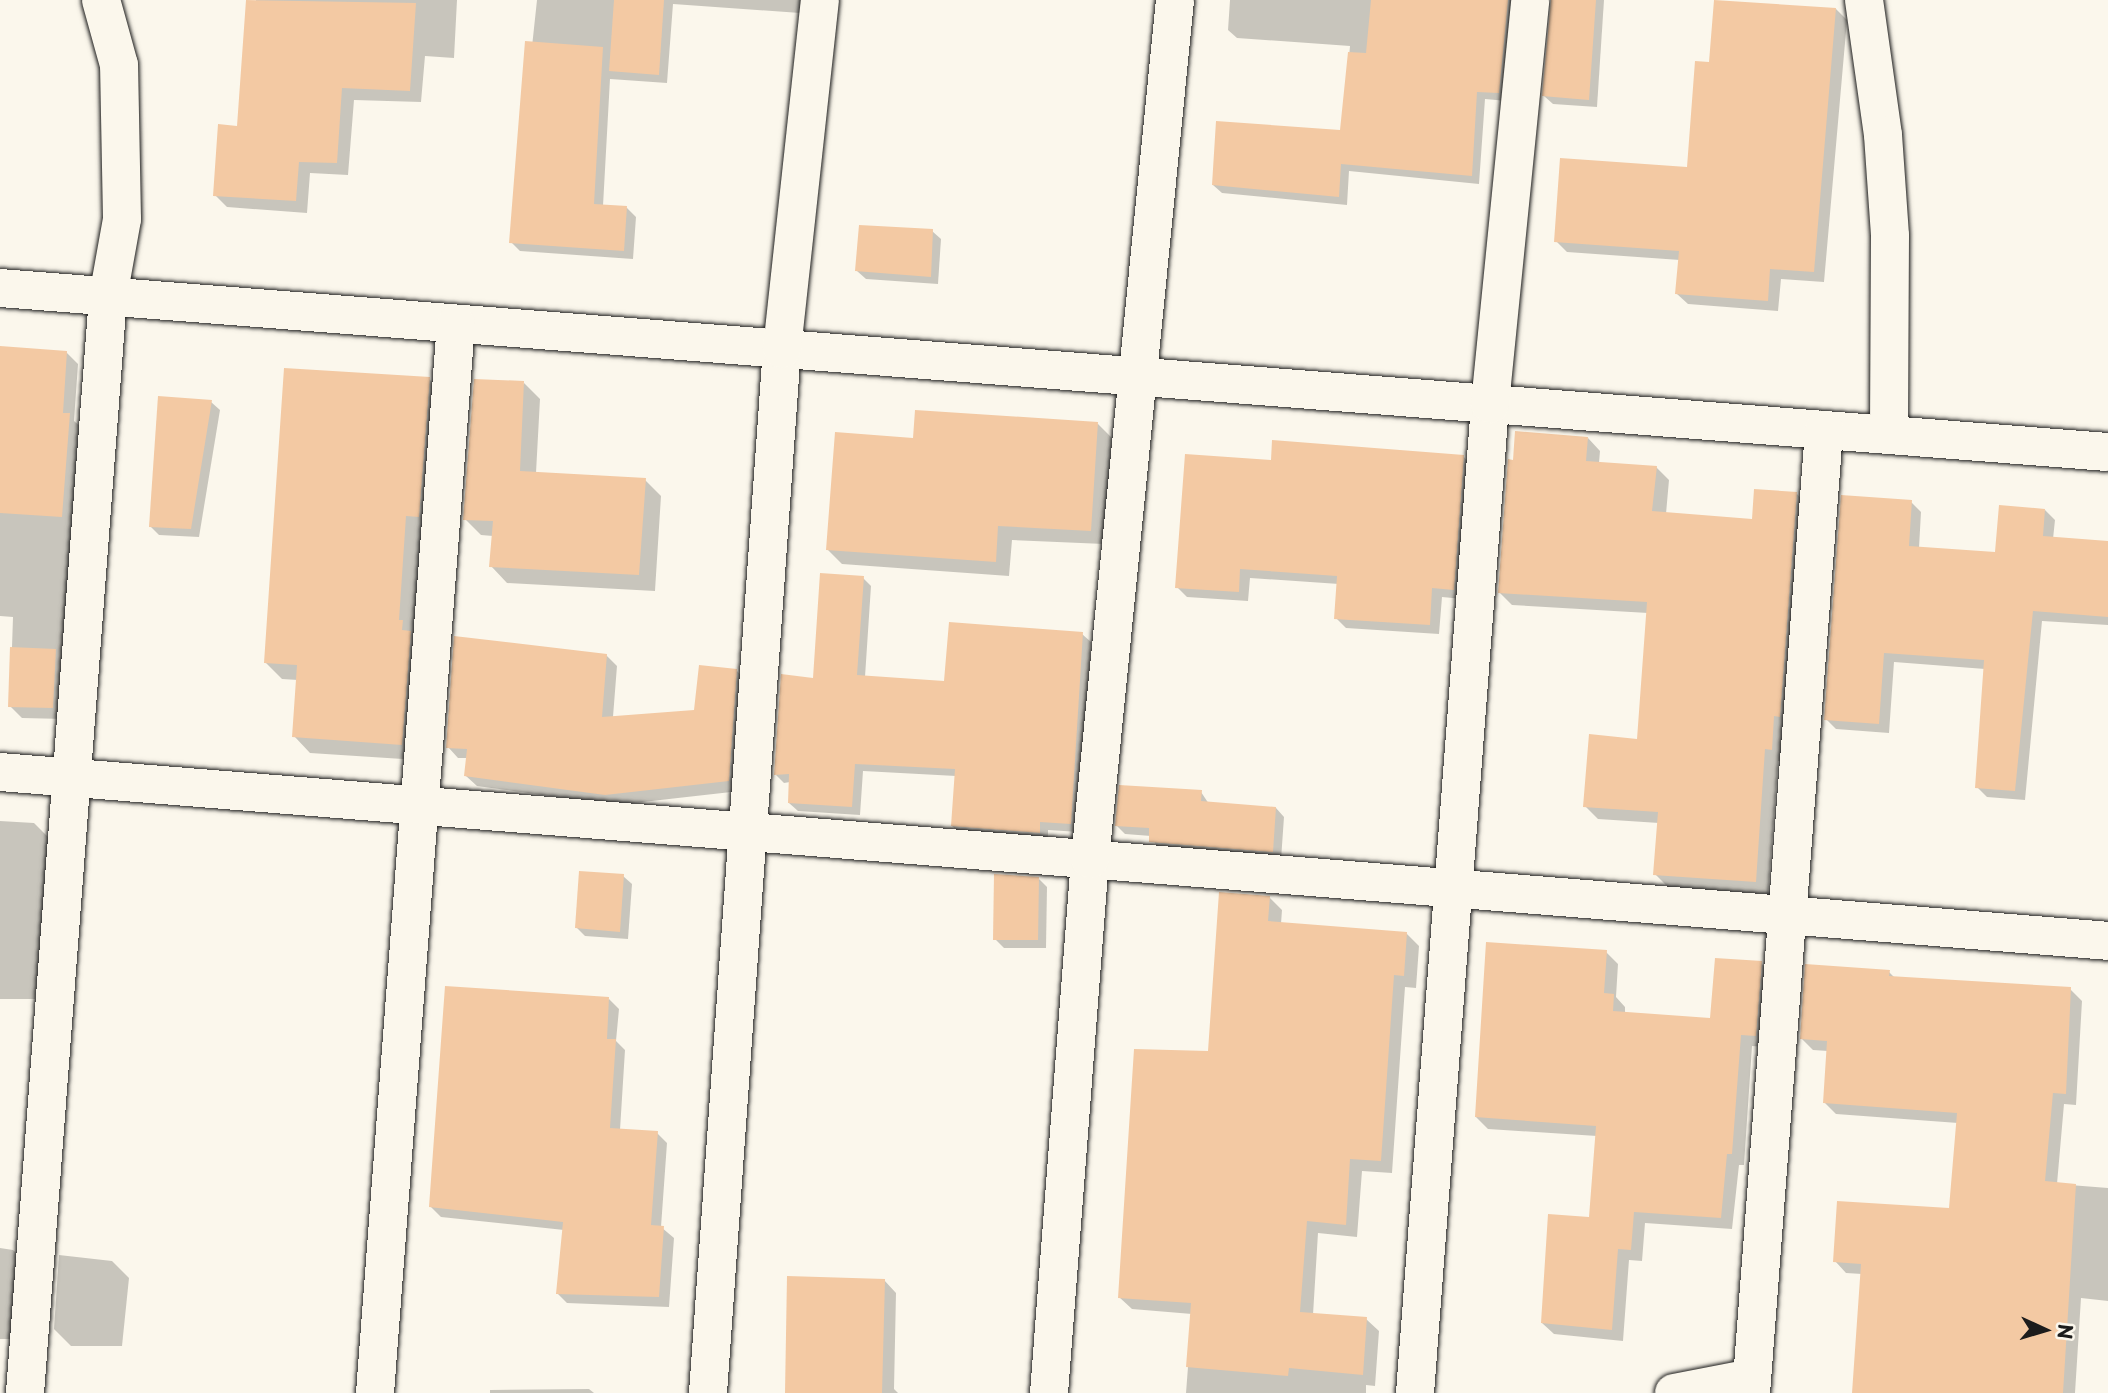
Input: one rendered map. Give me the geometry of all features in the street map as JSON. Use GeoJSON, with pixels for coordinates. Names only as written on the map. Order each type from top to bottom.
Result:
{"type":"FeatureCollection","features":[{"type":"Feature","properties":{"kind":"street"},"geometry":{"type":"LineString","coordinates":[[25,1393],[108,297],[122,219],[119,65],[101,0]]}},
{"type":"Feature","properties":{"kind":"street"},"geometry":{"type":"LineString","coordinates":[[708,1393],[782,349],[820,0]]}},
{"type":"Feature","properties":{"kind":"street"},"geometry":{"type":"LineString","coordinates":[[1049,1393],[1090,859],[1175,0]]}},
{"type":"Feature","properties":{"kind":"street"},"geometry":{"type":"LineString","coordinates":[[1415,1393],[1490,404],[1530,0]]}},
{"type":"Feature","properties":{"kind":"street"},"geometry":{"type":"LineString","coordinates":[[1864,0],[1883,135],[1890,236],[1889,435]]}},
{"type":"Feature","properties":{"kind":"street"},"geometry":{"type":"LineString","coordinates":[[0,288],[2108,452]]}},
{"type":"Feature","properties":{"kind":"street"},"geometry":{"type":"LineString","coordinates":[[374,1393],[456,324]]}},
{"type":"Feature","properties":{"kind":"street"},"geometry":{"type":"LineString","coordinates":[[1674,1393],[1751,1385],[1824,430]]}},
{"type":"Feature","properties":{"kind":"street"},"geometry":{"type":"LineString","coordinates":[[0,772],[2108,941]]}},
{"type":"Feature","properties":{"kind":"building"},"geometry":{"type":"Polygon","coordinates":[[[246,0],[416,3],[410,91],[342,88],[337,163],[299,162],[296,201],[213,196],[218,124],[237,126],[246,0]]]}},
{"type":"Feature","properties":{"kind":"building"},"geometry":{"type":"Polygon","coordinates":[[[614,0],[664,0],[659,75],[609,71],[614,0]]]}},
{"type":"Feature","properties":{"kind":"building"},"geometry":{"type":"Polygon","coordinates":[[[1371,0],[1508,0],[1499,93],[1477,92],[1472,176],[1341,164],[1339,197],[1212,185],[1216,121],[1340,130],[1348,52],[1366,53],[1371,0]]]}},
{"type":"Feature","properties":{"kind":"building"},"geometry":{"type":"Polygon","coordinates":[[[1551,0],[1596,0],[1589,100],[1542,96],[1551,0]]]}},
{"type":"Feature","properties":{"kind":"building"},"geometry":{"type":"Polygon","coordinates":[[[1714,0],[1836,8],[1814,272],[1770,269],[1768,301],[1675,294],[1679,251],[1554,242],[1560,158],[1687,167],[1695,61],[1709,62],[1714,0]]]}},
{"type":"Feature","properties":{"kind":"building"},"geometry":{"type":"Polygon","coordinates":[[[525,41],[603,47],[594,204],[627,206],[624,251],[509,243],[525,41]]]}},
{"type":"Feature","properties":{"kind":"building"},"geometry":{"type":"Polygon","coordinates":[[[859,225],[933,229],[931,277],[855,271],[859,225]]]}},
{"type":"Feature","properties":{"kind":"building"},"geometry":{"type":"Polygon","coordinates":[[[0,346],[67,351],[63,413],[70,413],[62,517],[0,513],[0,346]]]}},
{"type":"Feature","properties":{"kind":"building"},"geometry":{"type":"Polygon","coordinates":[[[284,368],[430,377],[419,517],[406,516],[399,620],[403,620],[402,630],[411,631],[402,745],[292,737],[297,665],[264,663],[284,368]]]}},
{"type":"Feature","properties":{"kind":"building"},"geometry":{"type":"Polygon","coordinates":[[[474,379],[524,381],[520,471],[646,478],[639,575],[489,567],[493,521],[463,520],[474,379]]]}},
{"type":"Feature","properties":{"kind":"building"},"geometry":{"type":"Polygon","coordinates":[[[158,396],[212,400],[191,529],[149,527],[158,396]]]}},
{"type":"Feature","properties":{"kind":"building"},"geometry":{"type":"Polygon","coordinates":[[[915,410],[1098,422],[1091,531],[998,526],[996,562],[826,550],[835,432],[913,438],[915,410]]]}},
{"type":"Feature","properties":{"kind":"building"},"geometry":{"type":"Polygon","coordinates":[[[1515,431],[1588,437],[1586,461],[1657,466],[1652,511],[1752,519],[1754,489],[1797,492],[1780,717],[1774,716],[1772,750],[1765,749],[1756,882],[1653,875],[1658,812],[1583,807],[1589,734],[1637,739],[1647,602],[1498,593],[1508,459],[1513,460],[1515,431]]]}},
{"type":"Feature","properties":{"kind":"building"},"geometry":{"type":"Polygon","coordinates":[[[1272,440],[1464,455],[1454,590],[1432,588],[1430,625],[1334,619],[1337,576],[1240,569],[1239,592],[1175,588],[1185,454],[1271,460],[1272,440]]]}},
{"type":"Feature","properties":{"kind":"building"},"geometry":{"type":"Polygon","coordinates":[[[1841,495],[1912,500],[1909,546],[1995,552],[1999,505],[2045,509],[2043,536],[2108,541],[2108,617],[2033,611],[2015,791],[1975,788],[1984,660],[1884,653],[1879,724],[1824,720],[1841,495]]]}},
{"type":"Feature","properties":{"kind":"building"},"geometry":{"type":"Polygon","coordinates":[[[820,573],[864,576],[857,675],[944,681],[949,622],[1083,632],[1071,824],[1040,822],[1040,833],[951,826],[955,769],[855,764],[852,807],[788,803],[789,774],[774,775],[781,674],[813,678],[820,573]]]}},
{"type":"Feature","properties":{"kind":"building"},"geometry":{"type":"Polygon","coordinates":[[[454,636],[607,654],[602,717],[694,710],[699,665],[737,669],[729,781],[605,795],[464,776],[467,749],[446,748],[454,636]]]}},
{"type":"Feature","properties":{"kind":"building"},"geometry":{"type":"Polygon","coordinates":[[[10,647],[56,649],[53,708],[8,707],[10,647]]]}},
{"type":"Feature","properties":{"kind":"building"},"geometry":{"type":"Polygon","coordinates":[[[1119,785],[1202,790],[1201,801],[1276,807],[1273,852],[1149,842],[1149,828],[1115,826],[1119,785]]]}},
{"type":"Feature","properties":{"kind":"building"},"geometry":{"type":"Polygon","coordinates":[[[579,871],[624,874],[620,932],[575,928],[579,871]]]}},
{"type":"Feature","properties":{"kind":"building"},"geometry":{"type":"Polygon","coordinates":[[[994,874],[1039,877],[1038,940],[993,940],[994,874]]]}},
{"type":"Feature","properties":{"kind":"building"},"geometry":{"type":"Polygon","coordinates":[[[1219,892],[1270,896],[1268,921],[1407,932],[1404,976],[1394,975],[1381,1161],[1350,1159],[1346,1225],[1307,1221],[1300,1312],[1367,1317],[1363,1375],[1289,1368],[1288,1376],[1186,1367],[1191,1303],[1118,1298],[1134,1049],[1208,1051],[1219,892]]]}},
{"type":"Feature","properties":{"kind":"building"},"geometry":{"type":"Polygon","coordinates":[[[1486,942],[1607,950],[1604,993],[1614,994],[1613,1011],[1710,1018],[1715,958],[1762,961],[1756,1036],[1741,1035],[1732,1154],[1727,1154],[1721,1218],[1634,1212],[1631,1250],[1618,1249],[1612,1330],[1541,1323],[1548,1214],[1589,1217],[1596,1126],[1475,1117],[1486,942]]]}},
{"type":"Feature","properties":{"kind":"building"},"geometry":{"type":"Polygon","coordinates":[[[1805,964],[1890,970],[1889,976],[2071,987],[2066,1094],[2053,1093],[2045,1181],[2076,1184],[2063,1393],[1852,1393],[1861,1264],[1833,1262],[1837,1201],[1949,1208],[1957,1113],[1823,1103],[1827,1041],[1800,1039],[1805,964]]]}},
{"type":"Feature","properties":{"kind":"building"},"geometry":{"type":"Polygon","coordinates":[[[445,986],[609,997],[607,1039],[616,1039],[610,1128],[658,1131],[651,1225],[664,1226],[659,1297],[556,1294],[563,1222],[429,1207],[445,986]]]}},
{"type":"Feature","properties":{"kind":"building"},"geometry":{"type":"Polygon","coordinates":[[[787,1276],[885,1279],[882,1393],[785,1393],[787,1276]]]}}]}
